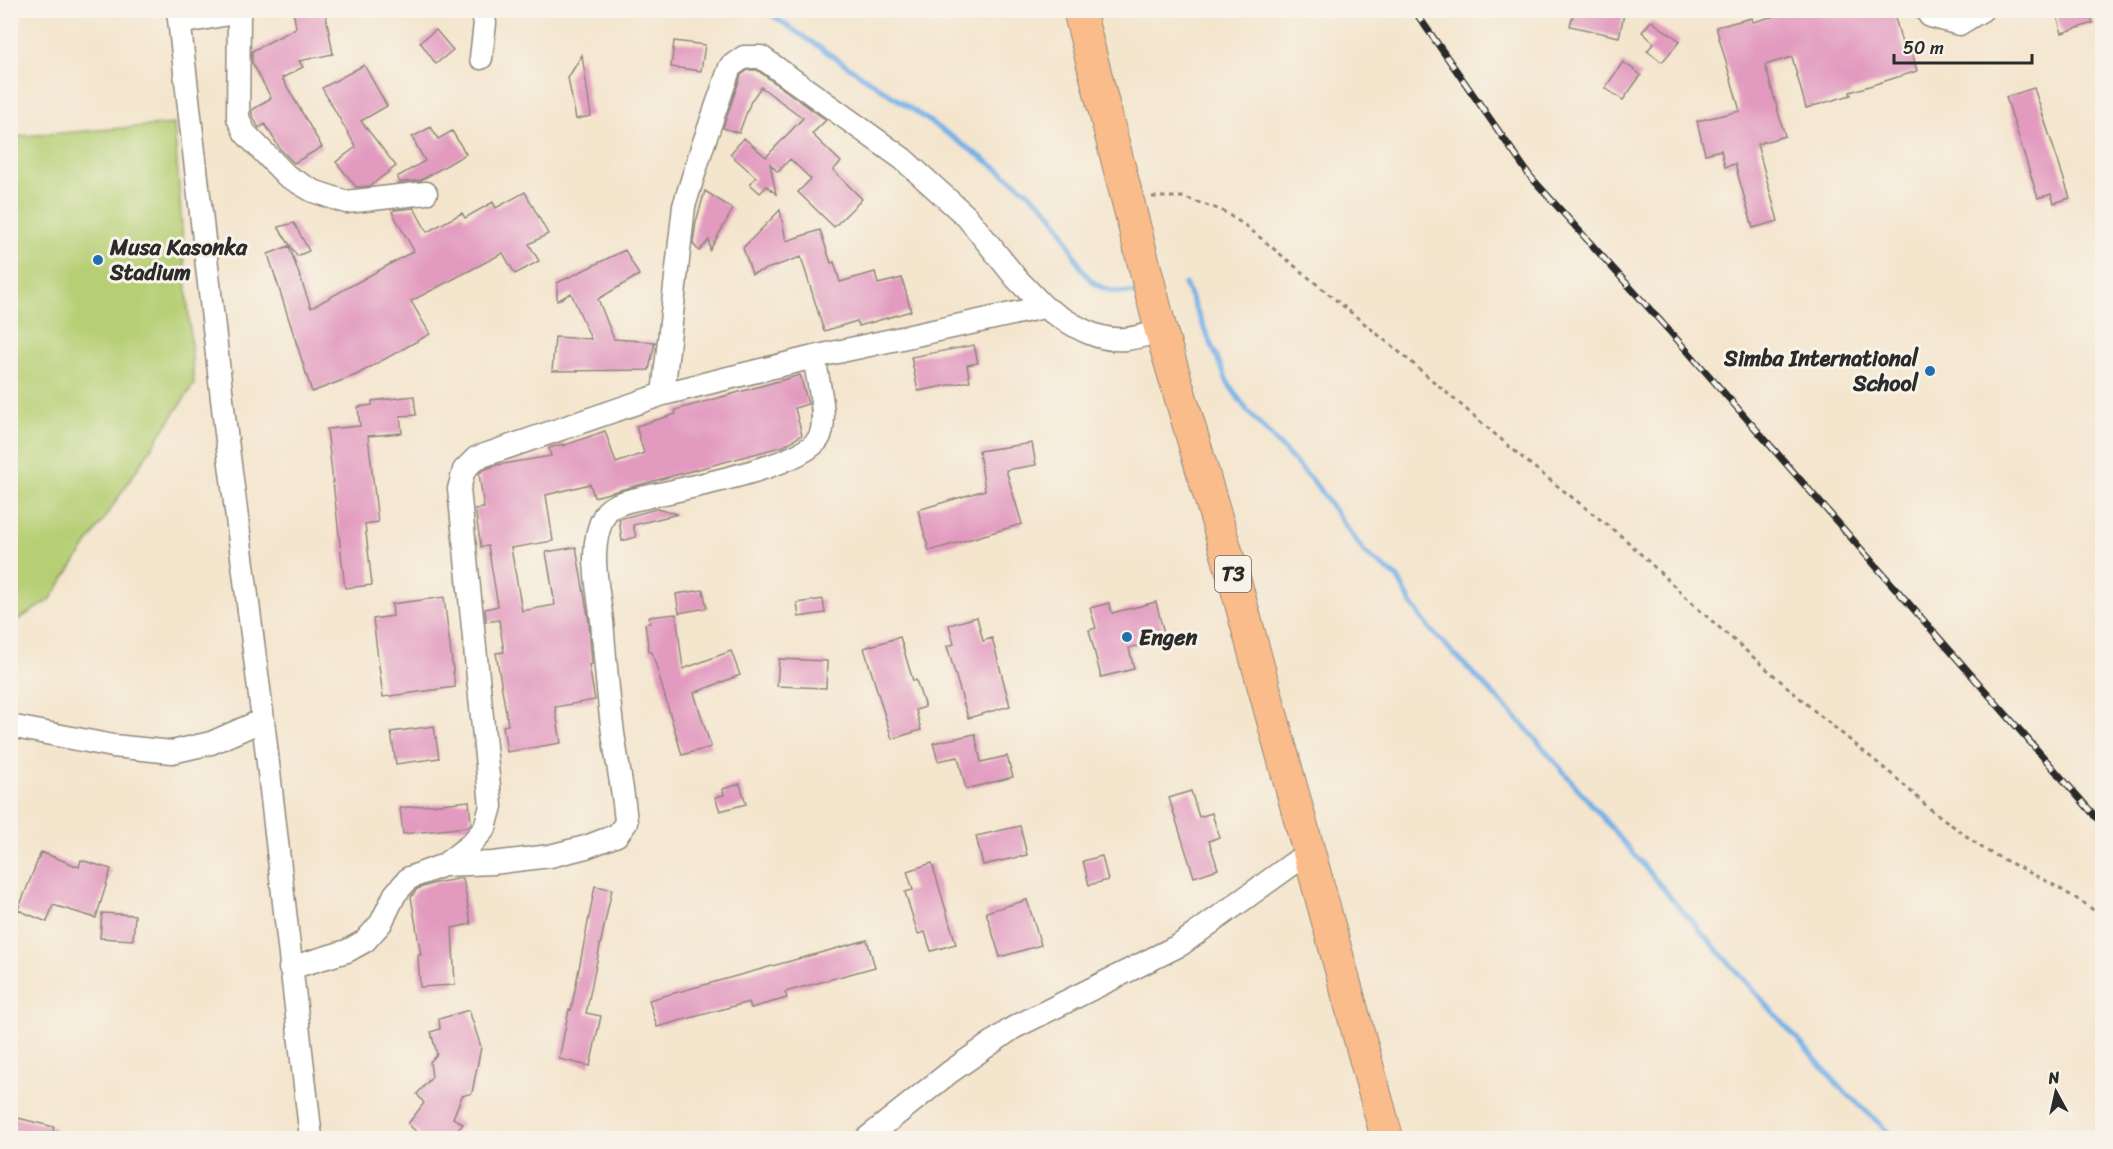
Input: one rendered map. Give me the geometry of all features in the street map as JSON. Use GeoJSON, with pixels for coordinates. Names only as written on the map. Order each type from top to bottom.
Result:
{"type":"FeatureCollection","features":[{"type":"Feature","properties":{"kind":"highway","name":"T3"},"geometry":{"type":"LineString","coordinates":[[1079,10],[1161,331],[1234,578],[1387,1138]]}},
{"type":"Feature","properties":{"kind":"street"},"geometry":{"type":"LineString","coordinates":[[481,58],[485,23],[482,10]]}},
{"type":"Feature","properties":{"kind":"street"},"geometry":{"type":"LineString","coordinates":[[1926,10],[1930,16],[1959,24],[1983,10]]}},
{"type":"Feature","properties":{"kind":"street"},"geometry":{"type":"LineString","coordinates":[[311,1138],[263,720],[225,425],[179,17],[239,11],[238,118],[245,133],[287,176],[313,191],[346,202],[426,193]]}},
{"type":"Feature","properties":{"kind":"street"},"geometry":{"type":"LineString","coordinates":[[663,394],[684,206],[730,67],[744,57],[761,57],[903,159],[967,217],[1016,278],[1044,307],[1080,329],[1104,339],[1126,339],[1161,331]]}},
{"type":"Feature","properties":{"kind":"street"},"geometry":{"type":"LineString","coordinates":[[290,968],[347,951],[365,941],[381,923],[395,894],[410,878],[444,865],[470,845],[485,828],[491,806],[459,489],[464,470],[476,458],[663,394],[814,357],[1044,307]]}},
{"type":"Feature","properties":{"kind":"street"},"geometry":{"type":"LineString","coordinates":[[444,865],[493,863],[550,856],[586,847],[617,835],[626,823],[605,676],[594,556],[598,529],[606,511],[622,503],[789,460],[810,447],[819,437],[824,420],[814,357]]}},
{"type":"Feature","properties":{"kind":"street"},"geometry":{"type":"LineString","coordinates":[[10,726],[113,746],[172,752],[211,742],[263,720]]}},
{"type":"Feature","properties":{"kind":"street"},"geometry":{"type":"LineString","coordinates":[[867,1138],[951,1072],[1013,1028],[1180,945],[1309,852]]}},
{"type":"Feature","properties":{"kind":"path"},"geometry":{"type":"LineString","coordinates":[[1126,197],[1182,197],[1221,210],[1246,226],[1404,356],[1531,465],[1625,538],[1696,607],[1929,808],[1985,850],[2052,884],[2103,917]]}},
{"type":"Feature","properties":{"kind":"green space","name":"Musa Kasonka Stadium"},"geometry":{"type":"Polygon","coordinates":[[[174,124],[194,384],[50,600],[11,624],[11,137],[174,124]]]}},
{"type":"Feature","properties":{"kind":"building"},"geometry":{"type":"Polygon","coordinates":[[[293,10],[325,10],[333,54],[299,61],[303,67],[282,78],[322,147],[294,163],[280,149],[265,124],[259,128],[252,115],[252,110],[271,98],[252,62],[252,51],[296,28],[293,10]]]}},
{"type":"Feature","properties":{"kind":"building"},"geometry":{"type":"Polygon","coordinates":[[[1574,10],[1625,10],[1619,37],[1570,26],[1574,10]]]}},
{"type":"Feature","properties":{"kind":"building"},"geometry":{"type":"Polygon","coordinates":[[[1785,10],[1893,10],[1905,54],[1912,52],[1917,71],[1850,92],[1851,95],[1806,108],[1792,57],[1765,65],[1785,136],[1757,144],[1778,221],[1753,228],[1735,164],[1725,167],[1721,150],[1705,154],[1697,121],[1740,111],[1716,27],[1752,18],[1753,22],[1786,13],[1785,10]]]}},
{"type":"Feature","properties":{"kind":"building"},"geometry":{"type":"Polygon","coordinates":[[[2055,10],[2088,10],[2093,23],[2062,33],[2055,10]]]}},
{"type":"Feature","properties":{"kind":"building"},"geometry":{"type":"Polygon","coordinates":[[[1651,21],[1680,41],[1662,62],[1647,51],[1654,43],[1642,32],[1651,21]]]}},
{"type":"Feature","properties":{"kind":"building"},"geometry":{"type":"Polygon","coordinates":[[[436,30],[453,50],[436,64],[420,42],[436,30]]]}},
{"type":"Feature","properties":{"kind":"building"},"geometry":{"type":"Polygon","coordinates":[[[674,41],[705,45],[701,71],[671,67],[674,41]]]}},
{"type":"Feature","properties":{"kind":"building"},"geometry":{"type":"Polygon","coordinates":[[[582,55],[591,116],[576,119],[568,78],[582,55]]]}},
{"type":"Feature","properties":{"kind":"building"},"geometry":{"type":"Polygon","coordinates":[[[1623,62],[1641,75],[1623,100],[1605,88],[1623,62]]]}},
{"type":"Feature","properties":{"kind":"building"},"geometry":{"type":"Polygon","coordinates":[[[364,65],[387,106],[361,121],[396,166],[370,186],[356,187],[336,162],[356,147],[322,88],[364,65]]]}},
{"type":"Feature","properties":{"kind":"building"},"geometry":{"type":"Polygon","coordinates":[[[748,70],[757,70],[826,120],[812,134],[841,162],[833,170],[862,199],[834,227],[798,192],[811,179],[790,159],[778,172],[770,164],[776,194],[767,186],[760,193],[750,184],[756,177],[730,154],[744,138],[766,157],[803,118],[761,87],[751,101],[739,133],[723,128],[741,75],[748,70]]]}},
{"type":"Feature","properties":{"kind":"building"},"geometry":{"type":"Polygon","coordinates":[[[2034,88],[2070,198],[2054,203],[2051,194],[2038,198],[2006,97],[2034,88]]]}},
{"type":"Feature","properties":{"kind":"building"},"geometry":{"type":"Polygon","coordinates":[[[431,127],[438,139],[452,131],[466,154],[421,180],[400,182],[397,177],[425,161],[412,137],[431,127]]]}},
{"type":"Feature","properties":{"kind":"building"},"geometry":{"type":"Polygon","coordinates":[[[705,191],[733,209],[710,250],[709,240],[699,251],[693,244],[696,222],[705,191]]]}},
{"type":"Feature","properties":{"kind":"building"},"geometry":{"type":"Polygon","coordinates":[[[525,192],[548,234],[529,244],[539,261],[515,274],[503,253],[411,301],[430,334],[356,375],[312,392],[268,254],[289,246],[311,308],[414,251],[392,212],[395,210],[414,208],[427,232],[462,213],[465,218],[493,202],[496,208],[525,192]]]}},
{"type":"Feature","properties":{"kind":"building"},"geometry":{"type":"Polygon","coordinates":[[[780,210],[786,241],[820,230],[840,282],[875,272],[878,284],[902,278],[911,311],[859,326],[857,321],[824,331],[801,257],[752,274],[743,248],[780,210]]]}},
{"type":"Feature","properties":{"kind":"building"},"geometry":{"type":"Polygon","coordinates":[[[294,223],[309,251],[297,256],[278,227],[294,223]]]}},
{"type":"Feature","properties":{"kind":"building"},"geometry":{"type":"Polygon","coordinates":[[[625,250],[639,275],[598,299],[614,339],[655,342],[649,370],[552,371],[555,337],[591,339],[571,293],[557,301],[557,283],[625,250]]]}},
{"type":"Feature","properties":{"kind":"building"},"geometry":{"type":"Polygon","coordinates":[[[974,345],[978,363],[967,365],[970,381],[918,391],[911,357],[974,345]]]}},
{"type":"Feature","properties":{"kind":"building"},"geometry":{"type":"Polygon","coordinates":[[[800,375],[808,404],[795,408],[802,435],[784,446],[594,497],[590,484],[546,495],[553,541],[511,548],[522,611],[555,605],[546,552],[576,547],[589,622],[592,664],[589,665],[595,700],[555,707],[561,743],[507,752],[503,726],[508,725],[496,653],[504,652],[499,620],[486,622],[485,609],[498,606],[488,546],[481,547],[475,509],[484,508],[479,474],[497,465],[551,456],[549,448],[563,444],[563,446],[605,431],[616,463],[644,453],[636,426],[676,414],[675,410],[800,375]]]}},
{"type":"Feature","properties":{"kind":"building"},"geometry":{"type":"Polygon","coordinates":[[[414,396],[416,415],[400,416],[402,433],[368,436],[378,522],[365,524],[372,585],[345,588],[327,429],[360,426],[358,407],[372,405],[372,401],[414,396]]]}},
{"type":"Feature","properties":{"kind":"building"},"geometry":{"type":"Polygon","coordinates":[[[1032,443],[1036,465],[1006,470],[1022,524],[929,551],[918,510],[985,490],[979,451],[1032,443]]]}},
{"type":"Feature","properties":{"kind":"building"},"geometry":{"type":"Polygon","coordinates":[[[656,509],[678,514],[633,525],[636,537],[622,541],[619,519],[656,509]]]}},
{"type":"Feature","properties":{"kind":"building"},"geometry":{"type":"Polygon","coordinates":[[[703,590],[707,608],[679,613],[676,594],[703,590]]]}},
{"type":"Feature","properties":{"kind":"building"},"geometry":{"type":"Polygon","coordinates":[[[444,597],[455,687],[383,697],[373,619],[393,616],[392,604],[444,597]]]}},
{"type":"Feature","properties":{"kind":"building"},"geometry":{"type":"Polygon","coordinates":[[[823,599],[825,613],[799,617],[797,603],[823,599]]]}},
{"type":"Feature","properties":{"kind":"building"},"geometry":{"type":"Polygon","coordinates":[[[1156,602],[1165,638],[1129,648],[1134,669],[1101,677],[1089,630],[1096,628],[1090,608],[1109,603],[1112,613],[1156,602]]]}},
{"type":"Feature","properties":{"kind":"building"},"geometry":{"type":"Polygon","coordinates":[[[676,614],[683,669],[731,651],[740,675],[694,693],[711,747],[682,755],[652,652],[649,652],[645,624],[650,623],[649,617],[676,614]]]}},
{"type":"Feature","properties":{"kind":"building"},"geometry":{"type":"Polygon","coordinates":[[[977,617],[983,641],[992,638],[1010,706],[968,718],[947,646],[954,644],[949,625],[977,617]]]}},
{"type":"Feature","properties":{"kind":"building"},"geometry":{"type":"Polygon","coordinates":[[[900,637],[913,681],[916,680],[925,707],[916,710],[921,730],[892,739],[864,648],[900,637]]]}},
{"type":"Feature","properties":{"kind":"building"},"geometry":{"type":"Polygon","coordinates":[[[779,659],[827,661],[826,688],[777,686],[779,659]]]}},
{"type":"Feature","properties":{"kind":"building"},"geometry":{"type":"Polygon","coordinates":[[[434,726],[439,758],[396,764],[391,732],[434,726]]]}},
{"type":"Feature","properties":{"kind":"building"},"geometry":{"type":"Polygon","coordinates":[[[975,734],[981,762],[1007,756],[1013,777],[966,789],[958,757],[938,761],[933,743],[975,734]]]}},
{"type":"Feature","properties":{"kind":"building"},"geometry":{"type":"Polygon","coordinates":[[[740,784],[746,804],[720,811],[715,797],[724,795],[723,789],[740,784]]]}},
{"type":"Feature","properties":{"kind":"building"},"geometry":{"type":"Polygon","coordinates":[[[1191,791],[1199,817],[1212,813],[1219,837],[1209,841],[1218,869],[1194,877],[1169,798],[1191,791]]]}},
{"type":"Feature","properties":{"kind":"building"},"geometry":{"type":"Polygon","coordinates":[[[469,801],[471,823],[468,827],[403,834],[400,808],[469,801]]]}},
{"type":"Feature","properties":{"kind":"building"},"geometry":{"type":"Polygon","coordinates":[[[1020,826],[1027,855],[983,865],[976,836],[1020,826]]]}},
{"type":"Feature","properties":{"kind":"building"},"geometry":{"type":"Polygon","coordinates":[[[41,852],[79,867],[81,860],[111,869],[96,918],[53,905],[47,922],[18,910],[41,852]]]}},
{"type":"Feature","properties":{"kind":"building"},"geometry":{"type":"Polygon","coordinates":[[[1102,856],[1108,880],[1089,885],[1083,861],[1102,856]]]}},
{"type":"Feature","properties":{"kind":"building"},"geometry":{"type":"Polygon","coordinates":[[[932,863],[956,944],[931,951],[925,932],[918,934],[905,892],[913,890],[907,871],[932,863]]]}},
{"type":"Feature","properties":{"kind":"building"},"geometry":{"type":"Polygon","coordinates":[[[463,878],[471,924],[452,928],[455,985],[420,987],[418,955],[421,955],[411,897],[417,889],[463,878]]]}},
{"type":"Feature","properties":{"kind":"building"},"geometry":{"type":"Polygon","coordinates":[[[595,886],[612,889],[586,1013],[601,1016],[590,1066],[559,1059],[595,886]]]}},
{"type":"Feature","properties":{"kind":"building"},"geometry":{"type":"Polygon","coordinates":[[[1027,900],[1041,945],[1000,957],[986,912],[1027,900]]]}},
{"type":"Feature","properties":{"kind":"building"},"geometry":{"type":"Polygon","coordinates":[[[102,913],[135,915],[133,940],[100,938],[102,913]]]}},
{"type":"Feature","properties":{"kind":"building"},"geometry":{"type":"Polygon","coordinates":[[[867,940],[875,967],[785,992],[787,998],[751,1008],[749,1002],[657,1027],[649,1000],[867,940]]]}},
{"type":"Feature","properties":{"kind":"building"},"geometry":{"type":"Polygon","coordinates":[[[469,1010],[481,1047],[472,1093],[462,1096],[453,1118],[463,1124],[450,1138],[423,1138],[408,1124],[424,1103],[417,1094],[432,1077],[430,1062],[437,1054],[431,1032],[440,1029],[439,1019],[469,1010]]]}},
{"type":"Feature","properties":{"kind":"building"},"geometry":{"type":"Polygon","coordinates":[[[10,1116],[54,1127],[51,1138],[10,1138],[10,1116]]]}},
{"type":"Feature","properties":{"kind":"waterway"},"geometry":{"type":"LineString","coordinates":[[764,10],[964,145],[1041,203],[1054,218],[1088,277],[1100,287],[1117,292],[1140,292]]}},
{"type":"Feature","properties":{"kind":"waterway"},"geometry":{"type":"LineString","coordinates":[[1185,284],[1228,383],[1246,409],[1317,486],[1365,553],[1398,578],[1411,603],[1429,628],[1527,729],[1679,907],[1842,1089],[1895,1138]]}},
{"type":"Feature","properties":{"kind":"railway"},"geometry":{"type":"LineString","coordinates":[[1414,10],[1530,176],[1690,354],[2102,824]]}},
{"type":"Feature","properties":{"kind":"place","name":"Musa Kasonka Stadium"},"geometry":{"type":"Point","coordinates":[98,260]}},
{"type":"Feature","properties":{"kind":"place","name":"Simba International School"},"geometry":{"type":"Point","coordinates":[1930,371]}},
{"type":"Feature","properties":{"kind":"place","name":"Engen"},"geometry":{"type":"Point","coordinates":[1127,637]}}]}
